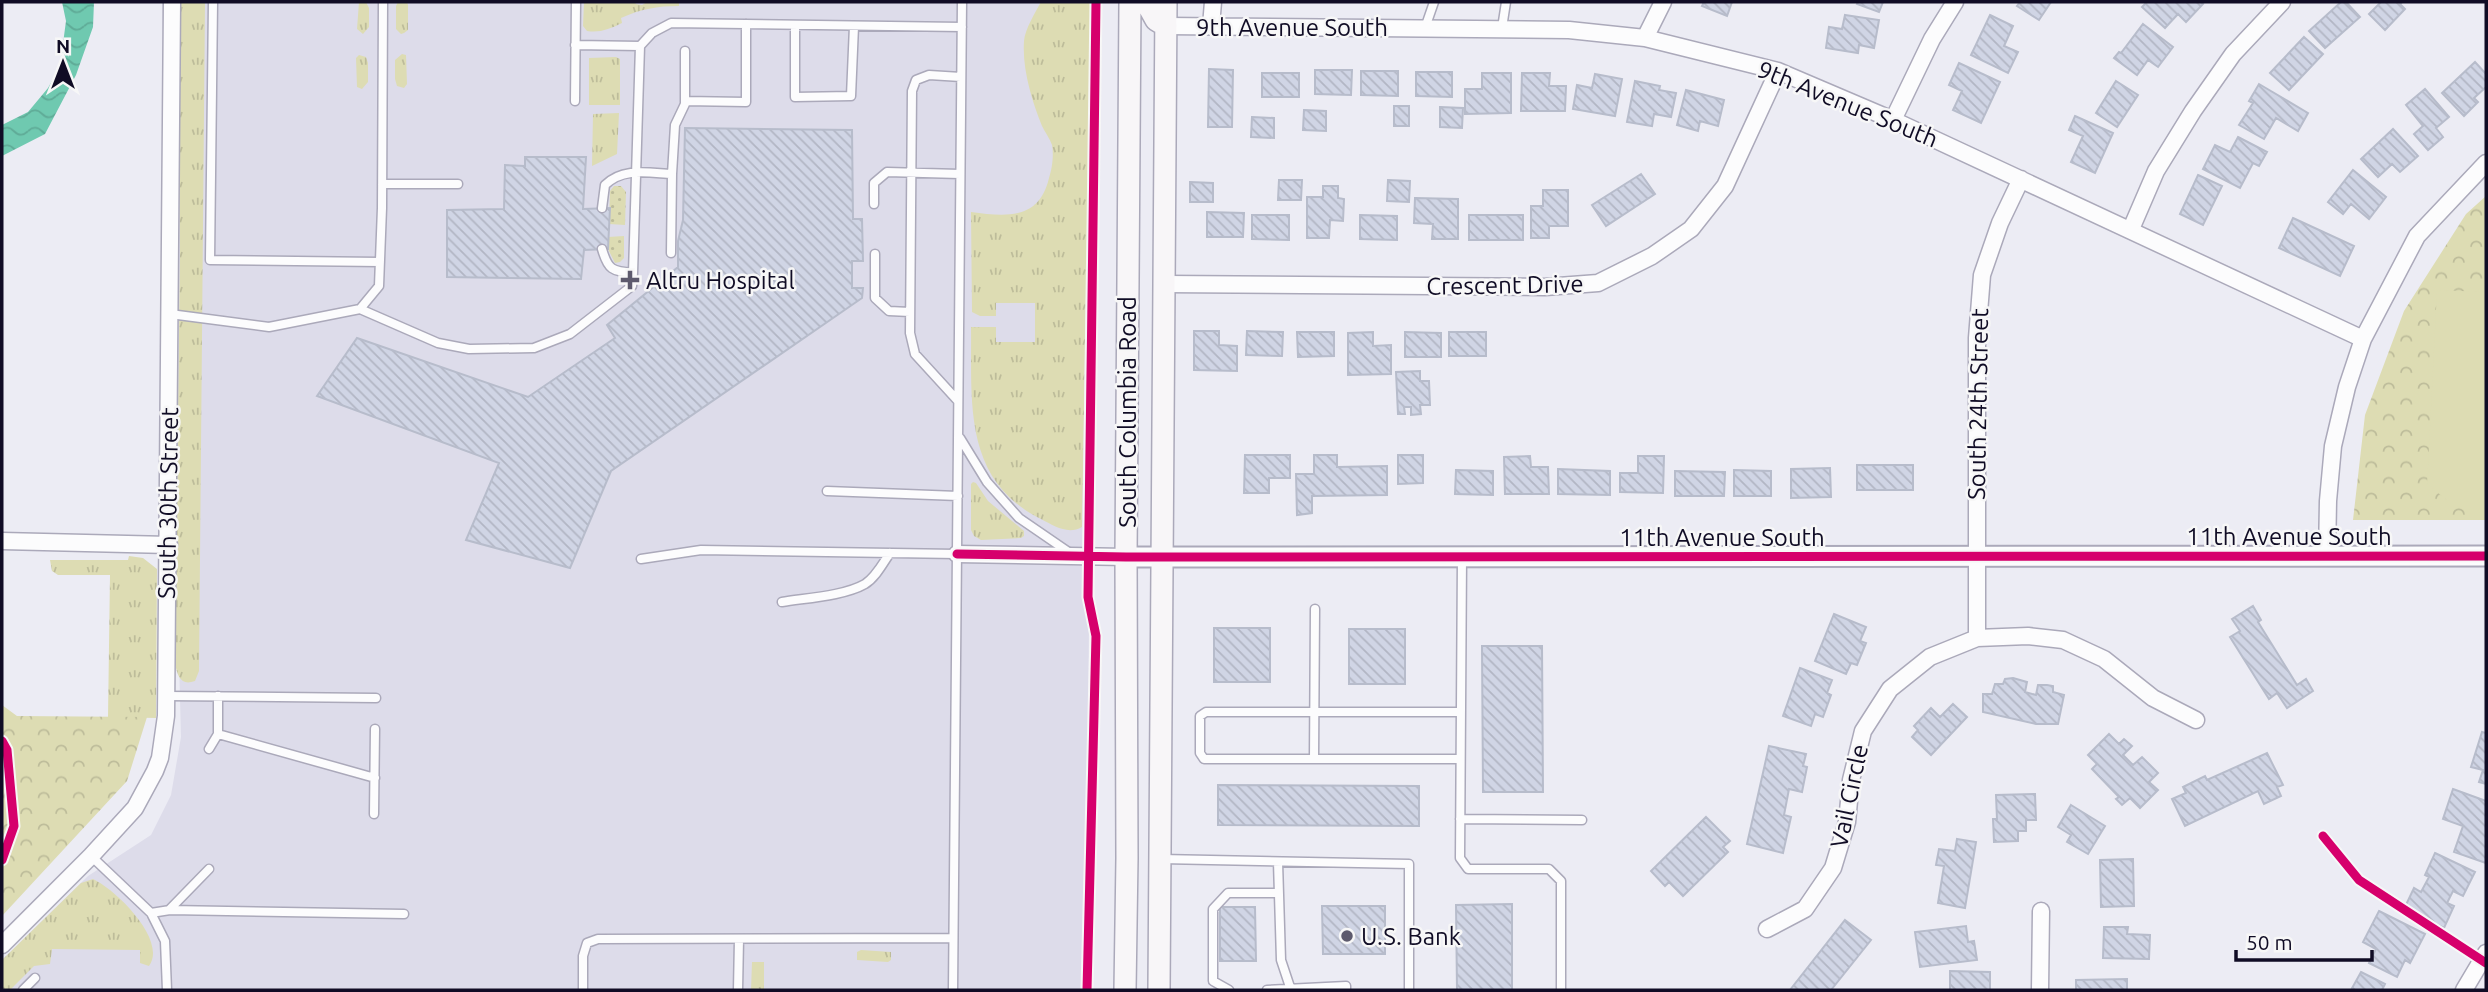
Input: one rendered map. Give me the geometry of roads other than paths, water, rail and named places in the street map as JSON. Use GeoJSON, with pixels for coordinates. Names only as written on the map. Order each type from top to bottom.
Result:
{"type":"FeatureCollection","features":[{"type":"Feature","properties":{"kind":"main road","name":"South Columbia Road"},"geometry":{"type":"LineString","coordinates":[[1125,990],[1130,2]]}},
{"type":"Feature","properties":{"kind":"main road"},"geometry":{"type":"LineString","coordinates":[[1146,2],[1156,20],[1166,26]]}},
{"type":"Feature","properties":{"kind":"main road","name":"South Columbia Road"},"geometry":{"type":"LineString","coordinates":[[1159,990],[1166,2]]}},
{"type":"Feature","properties":{"kind":"street","name":"South 30th Street"},"geometry":{"type":"LineString","coordinates":[[2,945],[91,856],[135,807],[155,771],[163,738],[169,545],[172,2]]}},
{"type":"Feature","properties":{"kind":"street"},"geometry":{"type":"LineString","coordinates":[[1211,26],[1213,2]]}},
{"type":"Feature","properties":{"kind":"street"},"geometry":{"type":"LineString","coordinates":[[1645,38],[1663,2]]}},
{"type":"Feature","properties":{"kind":"street"},"geometry":{"type":"LineString","coordinates":[[1894,120],[1932,39],[1955,2]]}},
{"type":"Feature","properties":{"kind":"street"},"geometry":{"type":"LineString","coordinates":[[2131,229],[2156,171],[2193,111],[2233,54],[2282,2]]}},
{"type":"Feature","properties":{"kind":"street","name":"9th Avenue South"},"geometry":{"type":"LineString","coordinates":[[1166,26],[1569,30],[1645,38],[1778,71],[1894,120],[2363,339]]}},
{"type":"Feature","properties":{"kind":"street","name":"Crescent Drive"},"geometry":{"type":"LineString","coordinates":[[1165,284],[1545,287],[1598,283],[1652,256],[1691,229],[1725,186],[1778,71]]}},
{"type":"Feature","properties":{"kind":"street"},"geometry":{"type":"LineString","coordinates":[[2327,555],[2333,446],[2347,387],[2363,339],[2417,236],[2486,163]]}},
{"type":"Feature","properties":{"kind":"street","name":"South 24th Street"},"geometry":{"type":"LineString","coordinates":[[1976,638],[1977,338],[1982,275],[2000,223],[2021,179]]}},
{"type":"Feature","properties":{"kind":"street"},"geometry":{"type":"LineString","coordinates":[[2,541],[169,545]]}},
{"type":"Feature","properties":{"kind":"street","name":"11th Avenue South"},"geometry":{"type":"LineString","coordinates":[[957,554],[1126,557],[2486,555]]}},
{"type":"Feature","properties":{"kind":"street","name":"Vail Circle"},"geometry":{"type":"LineString","coordinates":[[1767,929],[1805,909],[1833,868],[1847,822],[1851,780],[1863,731],[1890,690],[1930,657],[1976,638],[2028,636],[2063,640],[2104,659],[2153,698],[2196,720]]}},
{"type":"Feature","properties":{"kind":"street"},"geometry":{"type":"LineString","coordinates":[[2040,990],[2041,911]]}},
{"type":"Feature","properties":{"kind":"street"},"geometry":{"type":"LineString","coordinates":[[2464,990],[2486,953]]}},
{"type":"Feature","properties":{"kind":"lane"},"geometry":{"type":"LineString","coordinates":[[213,2],[210,260],[380,262]]}},
{"type":"Feature","properties":{"kind":"lane"},"geometry":{"type":"LineString","coordinates":[[360,309],[379,286],[383,184],[383,2]]}},
{"type":"Feature","properties":{"kind":"lane"},"geometry":{"type":"LineString","coordinates":[[575,101],[576,2]]}},
{"type":"Feature","properties":{"kind":"lane"},"geometry":{"type":"LineString","coordinates":[[953,990],[962,2]]}},
{"type":"Feature","properties":{"kind":"lane"},"geometry":{"type":"LineString","coordinates":[[1425,28],[1434,2]]}},
{"type":"Feature","properties":{"kind":"lane"},"geometry":{"type":"LineString","coordinates":[[1502,28],[1506,2]]}},
{"type":"Feature","properties":{"kind":"lane"},"geometry":{"type":"LineString","coordinates":[[170,314],[269,327],[360,309],[438,343],[469,349],[534,348],[570,334],[632,286],[639,46],[652,33],[671,23],[962,27]]}},
{"type":"Feature","properties":{"kind":"lane"},"geometry":{"type":"LineString","coordinates":[[685,101],[746,102],[746,24]]}},
{"type":"Feature","properties":{"kind":"lane"},"geometry":{"type":"LineString","coordinates":[[795,25],[795,97],[851,96],[854,26]]}},
{"type":"Feature","properties":{"kind":"lane"},"geometry":{"type":"LineString","coordinates":[[575,45],[639,46]]}},
{"type":"Feature","properties":{"kind":"lane"},"geometry":{"type":"LineString","coordinates":[[671,253],[675,125],[685,101],[685,51]]}},
{"type":"Feature","properties":{"kind":"lane"},"geometry":{"type":"LineString","coordinates":[[958,401],[915,354],[910,333],[911,171],[912,91],[916,80],[929,75],[961,77]]}},
{"type":"Feature","properties":{"kind":"lane"},"geometry":{"type":"LineString","coordinates":[[874,204],[874,183],[887,172],[960,174]]}},
{"type":"Feature","properties":{"kind":"lane"},"geometry":{"type":"LineString","coordinates":[[602,208],[605,185],[620,174],[672,174]]}},
{"type":"Feature","properties":{"kind":"lane"},"geometry":{"type":"LineString","coordinates":[[383,184],[458,184]]}},
{"type":"Feature","properties":{"kind":"lane"},"geometry":{"type":"LineString","coordinates":[[602,250],[606,264],[614,271],[633,273]]}},
{"type":"Feature","properties":{"kind":"lane"},"geometry":{"type":"LineString","coordinates":[[875,254],[875,298],[889,312],[910,312]]}},
{"type":"Feature","properties":{"kind":"lane"},"geometry":{"type":"LineString","coordinates":[[958,435],[987,482],[1019,518],[1075,556]]}},
{"type":"Feature","properties":{"kind":"lane"},"geometry":{"type":"LineString","coordinates":[[827,491],[958,496]]}},
{"type":"Feature","properties":{"kind":"lane"},"geometry":{"type":"LineString","coordinates":[[641,559],[701,550],[957,554]]}},
{"type":"Feature","properties":{"kind":"lane"},"geometry":{"type":"LineString","coordinates":[[782,603],[836,593],[865,584],[890,553]]}},
{"type":"Feature","properties":{"kind":"lane"},"geometry":{"type":"LineString","coordinates":[[1462,556],[1460,858],[1468,869],[1549,869],[1560,881],[1560,990]]}},
{"type":"Feature","properties":{"kind":"lane"},"geometry":{"type":"LineString","coordinates":[[1314,759],[1315,609]]}},
{"type":"Feature","properties":{"kind":"lane"},"geometry":{"type":"LineString","coordinates":[[166,696],[376,698]]}},
{"type":"Feature","properties":{"kind":"lane"},"geometry":{"type":"LineString","coordinates":[[209,749],[218,734],[218,696]]}},
{"type":"Feature","properties":{"kind":"lane"},"geometry":{"type":"LineString","coordinates":[[1460,759],[1204,759],[1200,753],[1200,716],[1206,712],[1461,712]]}},
{"type":"Feature","properties":{"kind":"lane"},"geometry":{"type":"LineString","coordinates":[[374,814],[375,729]]}},
{"type":"Feature","properties":{"kind":"lane"},"geometry":{"type":"LineString","coordinates":[[218,734],[375,778]]}},
{"type":"Feature","properties":{"kind":"lane"},"geometry":{"type":"LineString","coordinates":[[1460,819],[1582,820]]}},
{"type":"Feature","properties":{"kind":"lane"},"geometry":{"type":"LineString","coordinates":[[91,856],[151,913],[165,941],[167,990]]}},
{"type":"Feature","properties":{"kind":"lane"},"geometry":{"type":"LineString","coordinates":[[1161,859],[1409,864],[1409,990]]}},
{"type":"Feature","properties":{"kind":"lane"},"geometry":{"type":"LineString","coordinates":[[1278,862],[1281,960],[1291,989]]}},
{"type":"Feature","properties":{"kind":"lane"},"geometry":{"type":"LineString","coordinates":[[169,910],[209,869]]}},
{"type":"Feature","properties":{"kind":"lane"},"geometry":{"type":"LineString","coordinates":[[1229,990],[1213,981],[1213,909],[1228,893],[1279,893]]}},
{"type":"Feature","properties":{"kind":"lane"},"geometry":{"type":"LineString","coordinates":[[151,913],[169,910],[404,914]]}},
{"type":"Feature","properties":{"kind":"lane"},"geometry":{"type":"LineString","coordinates":[[583,990],[583,956],[587,943],[598,939],[953,938]]}},
{"type":"Feature","properties":{"kind":"lane"},"geometry":{"type":"LineString","coordinates":[[738,990],[739,939]]}},
{"type":"Feature","properties":{"kind":"lane"},"geometry":{"type":"LineString","coordinates":[[23,990],[35,978]]}},
{"type":"Feature","properties":{"kind":"lane"},"geometry":{"type":"LineString","coordinates":[[1266,990],[1346,986],[1346,990]]}},
{"type":"Feature","properties":{"kind":"water"},"geometry":{"type":"Polygon","coordinates":[[[62,2],[94,2],[93,27],[76,75],[45,134],[2,156],[2,125],[28,112],[48,88],[60,66],[66,21],[62,2]]]}},
{"type":"Feature","properties":{"kind":"place","name":"Altru Hospital"},"geometry":{"type":"Point","coordinates":[630,280]}},
{"type":"Feature","properties":{"kind":"place","name":"U.S. Bank"},"geometry":{"type":"Point","coordinates":[1347,936]}}]}
